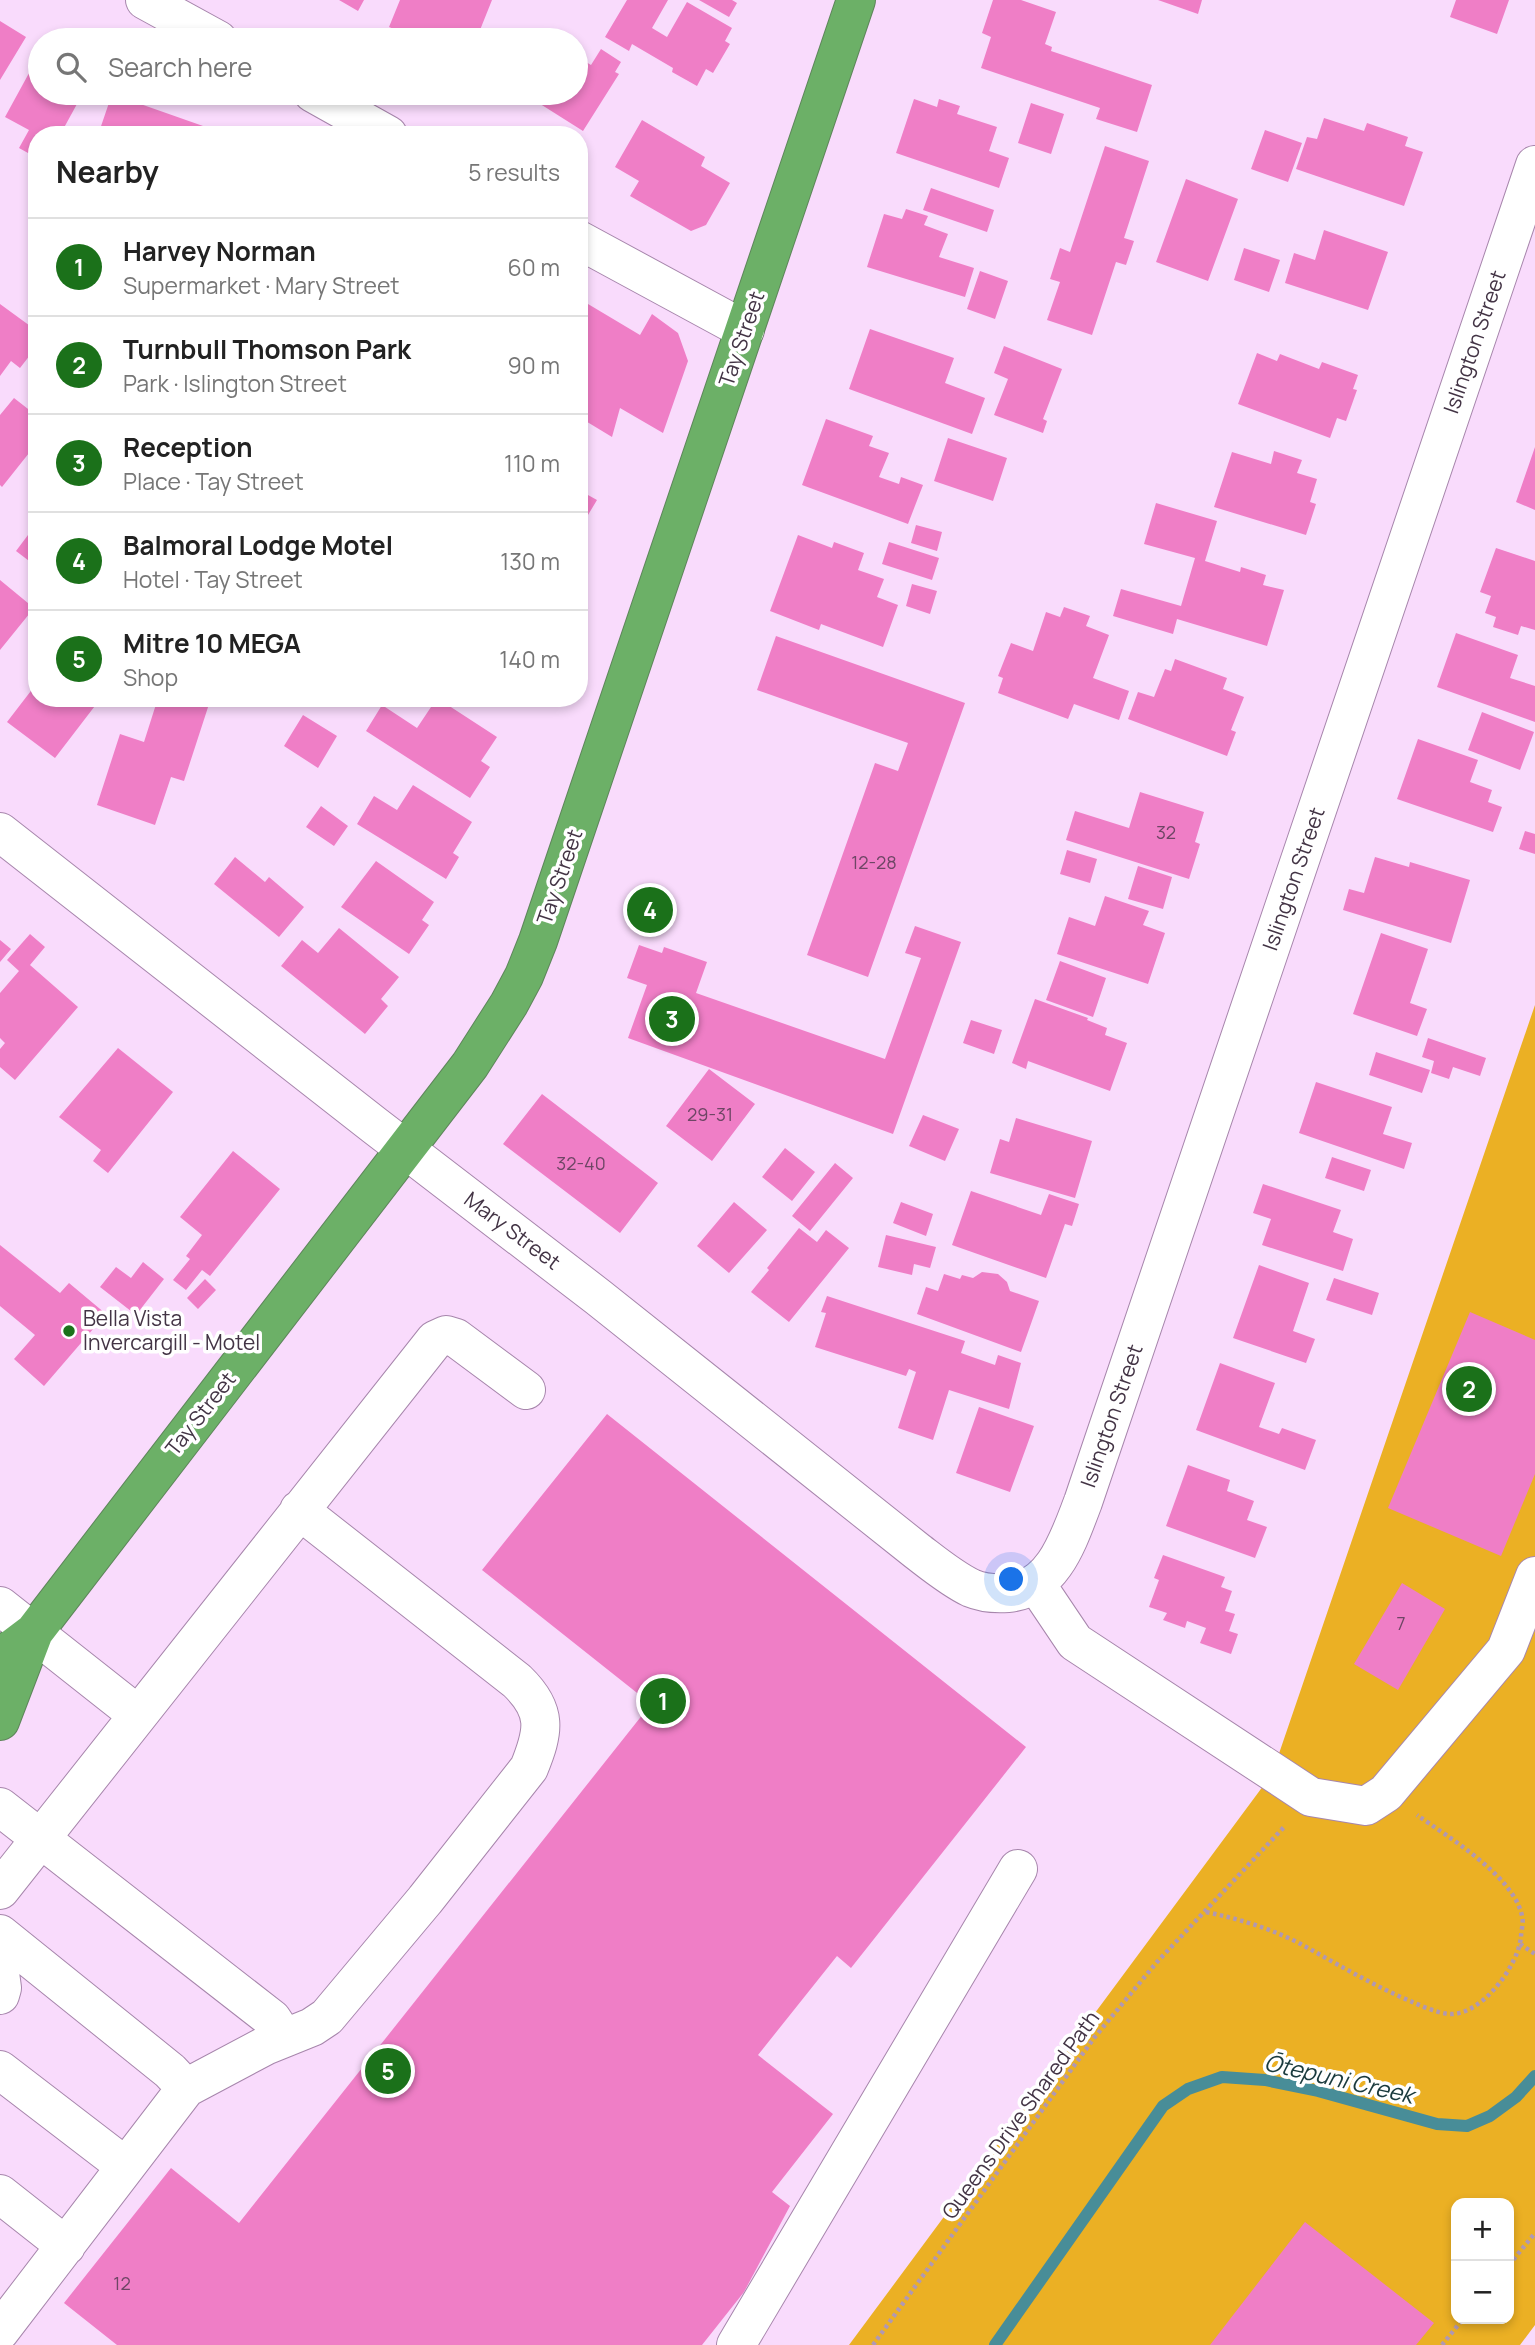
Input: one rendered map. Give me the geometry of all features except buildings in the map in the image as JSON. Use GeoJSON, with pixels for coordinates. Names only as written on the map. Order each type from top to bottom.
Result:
{"type":"FeatureCollection","features":[{"type":"Feature","properties":{"kind":"highway","name":"Tay Street"},"geometry":{"type":"LineString","coordinates":[[0,1658],[34,1632],[491,1036],[524,976],[575,834],[856,0]]}},
{"type":"Feature","properties":{"kind":"highway","name":"Tay Street"},"geometry":{"type":"LineString","coordinates":[[0,1721],[34,1632]]}},
{"type":"Feature","properties":{"kind":"street"},"geometry":{"type":"LineString","coordinates":[[145,0],[196,28]]}},
{"type":"Feature","properties":{"kind":"street"},"geometry":{"type":"LineString","coordinates":[[334,105],[372,126]]}},
{"type":"Feature","properties":{"kind":"street","name":"Islington Street"},"geometry":{"type":"LineString","coordinates":[[1036,1584],[1051,1570],[1063,1552],[1083,1502],[1535,165]]}},
{"type":"Feature","properties":{"kind":"street"},"geometry":{"type":"LineString","coordinates":[[588,245],[745,330]]}},
{"type":"Feature","properties":{"kind":"street","name":"Mary Street"},"geometry":{"type":"LineString","coordinates":[[0,832],[598,1297],[943,1571],[971,1588],[994,1595],[1019,1592],[1036,1584]]}},
{"type":"Feature","properties":{"kind":"street"},"geometry":{"type":"LineString","coordinates":[[0,1890],[435,1340],[446,1335],[456,1338],[526,1391]]}},
{"type":"Feature","properties":{"kind":"street"},"geometry":{"type":"LineString","coordinates":[[0,2331],[186,2088],[284,2037],[320,2023],[425,1900],[529,1768],[540,1742],[538,1711],[531,1695],[517,1681],[299,1510]]}},
{"type":"Feature","properties":{"kind":"street"},"geometry":{"type":"LineString","coordinates":[[1036,1584],[1075,1642],[1311,1797],[1366,1806],[1386,1793],[1506,1650],[1535,1576]]}},
{"type":"Feature","properties":{"kind":"street"},"geometry":{"type":"LineString","coordinates":[[0,1606],[138,1715]]}},
{"type":"Feature","properties":{"kind":"street"},"geometry":{"type":"LineString","coordinates":[[0,1807],[272,2019],[284,2037]]}},
{"type":"Feature","properties":{"kind":"street"},"geometry":{"type":"LineString","coordinates":[[736,2345],[1018,1869]]}},
{"type":"Feature","properties":{"kind":"street"},"geometry":{"type":"LineString","coordinates":[[4,1953],[170,2071],[186,2088]]}},
{"type":"Feature","properties":{"kind":"street"},"geometry":{"type":"LineString","coordinates":[[0,1995],[4,1953]]}},
{"type":"Feature","properties":{"kind":"street"},"geometry":{"type":"LineString","coordinates":[[0,2070],[125,2166]]}},
{"type":"Feature","properties":{"kind":"street"},"geometry":{"type":"LineString","coordinates":[[0,2194],[66,2246]]}},
{"type":"Feature","properties":{"kind":"path"},"geometry":{"type":"LineString","coordinates":[[1205,1912],[1250,1921],[1295,1941],[1386,1991],[1429,2009],[1451,2014],[1472,2009],[1489,1995],[1506,1974],[1520,1944],[1523,1917],[1510,1890],[1477,1857],[1386,1793]]}},
{"type":"Feature","properties":{"kind":"path","name":"Queens Drive Shared Path"},"geometry":{"type":"LineString","coordinates":[[873,2345],[1094,2038],[1157,1962],[1311,1797]]}},
{"type":"Feature","properties":{"kind":"path"},"geometry":{"type":"LineString","coordinates":[[1520,1944],[1535,1954]]}},
{"type":"Feature","properties":{"kind":"path"},"geometry":{"type":"LineString","coordinates":[[1512,2261],[1535,2233]]}},
{"type":"Feature","properties":{"kind":"path"},"geometry":{"type":"LineString","coordinates":[[1442,2345],[1459,2324]]}},
{"type":"Feature","properties":{"kind":"shaded area"},"geometry":{"type":"Polygon","coordinates":[[[1535,1005],[1535,2325],[1520,2345],[849,2345],[1272,1774],[1535,1005]]]}},
{"type":"Feature","properties":{"kind":"waterway","name":"Ōtepuni Creek"},"geometry":{"type":"LineString","coordinates":[[995,2345],[1163,2106],[1188,2089],[1222,2077],[1265,2080],[1318,2091],[1437,2124],[1467,2126],[1490,2116],[1516,2097],[1535,2076]]}},
{"type":"Feature","properties":{"kind":"place","name":"Balmoral Lodge Motel"},"geometry":{"type":"Point","coordinates":[650,910]}},
{"type":"Feature","properties":{"kind":"place","name":"Reception"},"geometry":{"type":"Point","coordinates":[672,1019]}},
{"type":"Feature","properties":{"kind":"place","name":"Bella Vista Invercargill - Motel"},"geometry":{"type":"Point","coordinates":[69,1331]}},
{"type":"Feature","properties":{"kind":"place","name":"Turnbull Thomson Park"},"geometry":{"type":"Point","coordinates":[1469,1389]}},
{"type":"Feature","properties":{"kind":"place","name":"Harvey Norman"},"geometry":{"type":"Point","coordinates":[663,1701]}},
{"type":"Feature","properties":{"kind":"place","name":"Mitre 10 MEGA"},"geometry":{"type":"Point","coordinates":[388,2071]}}]}
